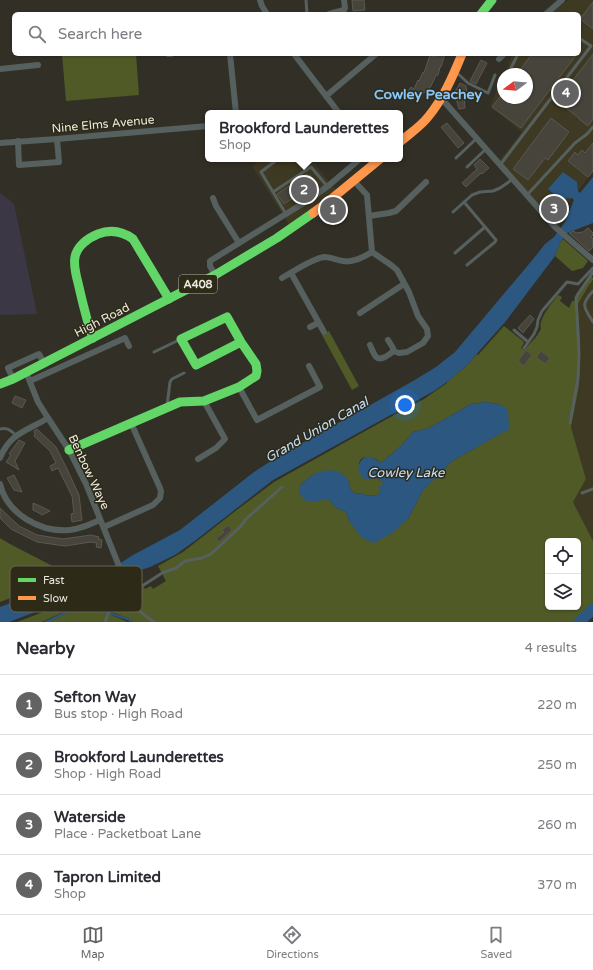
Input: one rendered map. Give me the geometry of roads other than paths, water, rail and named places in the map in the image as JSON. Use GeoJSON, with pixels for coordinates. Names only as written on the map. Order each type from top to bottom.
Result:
{"type":"FeatureCollection","features":[{"type":"Feature","properties":{"kind":"street"},"geometry":{"type":"LineString","coordinates":[[260,0],[266,12]]}},
{"type":"Feature","properties":{"kind":"street"},"geometry":{"type":"LineString","coordinates":[[340,12],[344,9],[344,0]]}},
{"type":"Feature","properties":{"kind":"street"},"geometry":{"type":"LineString","coordinates":[[483,12],[492,0]]}},
{"type":"Feature","properties":{"kind":"street"},"geometry":{"type":"LineString","coordinates":[[548,12],[562,0]]}},
{"type":"Feature","properties":{"kind":"street"},"geometry":{"type":"LineString","coordinates":[[230,56],[236,110]]}},
{"type":"Feature","properties":{"kind":"street"},"geometry":{"type":"LineString","coordinates":[[296,56],[337,110]]}},
{"type":"Feature","properties":{"kind":"street"},"geometry":{"type":"LineString","coordinates":[[326,96],[374,56]]}},
{"type":"Feature","properties":{"kind":"street"},"geometry":{"type":"LineString","coordinates":[[403,139],[427,118],[441,98],[461,56]]}},
{"type":"Feature","properties":{"kind":"street"},"geometry":{"type":"LineString","coordinates":[[0,69],[38,65]]}},
{"type":"Feature","properties":{"kind":"street"},"geometry":{"type":"LineString","coordinates":[[441,98],[555,227],[592,259]]}},
{"type":"Feature","properties":{"kind":"street","name":"Nine Elms Avenue"},"geometry":{"type":"LineString","coordinates":[[0,143],[205,126]]}},
{"type":"Feature","properties":{"kind":"street"},"geometry":{"type":"LineString","coordinates":[[18,141],[19,165],[59,162],[57,139]]}},
{"type":"Feature","properties":{"kind":"street"},"geometry":{"type":"LineString","coordinates":[[215,275],[210,266],[210,261],[307,201],[328,186],[356,162]]}},
{"type":"Feature","properties":{"kind":"street","name":"High Road"},"geometry":{"type":"LineString","coordinates":[[0,384],[13,379],[215,275],[277,238],[324,205],[376,162]]}},
{"type":"Feature","properties":{"kind":"street"},"geometry":{"type":"LineString","coordinates":[[354,181],[367,195],[372,252]]}},
{"type":"Feature","properties":{"kind":"street"},"geometry":{"type":"LineString","coordinates":[[369,216],[385,214],[396,210],[426,182]]}},
{"type":"Feature","properties":{"kind":"street"},"geometry":{"type":"LineString","coordinates":[[213,198],[216,206],[239,243]]}},
{"type":"Feature","properties":{"kind":"street"},"geometry":{"type":"LineString","coordinates":[[93,338],[76,273],[75,261],[77,251],[92,237],[99,234],[119,231],[125,233],[133,239],[140,248],[169,299]]}},
{"type":"Feature","properties":{"kind":"street"},"geometry":{"type":"LineString","coordinates":[[282,278],[322,257],[330,257],[348,262],[354,261],[372,252]]}},
{"type":"Feature","properties":{"kind":"street"},"geometry":{"type":"LineString","coordinates":[[370,345],[378,359],[396,352],[407,352],[423,343],[428,336],[427,327],[418,316],[409,292],[397,270],[372,252]]}},
{"type":"Feature","properties":{"kind":"street"},"geometry":{"type":"LineString","coordinates":[[291,273],[324,332]]}},
{"type":"Feature","properties":{"kind":"street"},"geometry":{"type":"LineString","coordinates":[[360,313],[404,284]]}},
{"type":"Feature","properties":{"kind":"street"},"geometry":{"type":"LineString","coordinates":[[69,450],[180,402],[204,401],[239,387],[256,376],[256,364],[241,342],[227,317],[181,340],[196,365],[241,342]]}},
{"type":"Feature","properties":{"kind":"street"},"geometry":{"type":"LineString","coordinates":[[310,327],[318,323]]}},
{"type":"Feature","properties":{"kind":"street"},"geometry":{"type":"LineString","coordinates":[[30,381],[125,338],[129,346]]}},
{"type":"Feature","properties":{"kind":"street"},"geometry":{"type":"LineString","coordinates":[[388,340],[396,352]]}},
{"type":"Feature","properties":{"kind":"street"},"geometry":{"type":"LineString","coordinates":[[13,379],[8,368],[39,354],[44,363]]}},
{"type":"Feature","properties":{"kind":"street"},"geometry":{"type":"LineString","coordinates":[[239,387],[257,420],[321,386],[308,363]]}},
{"type":"Feature","properties":{"kind":"street","name":"Benbow Waye"},"geometry":{"type":"LineString","coordinates":[[26,372],[38,402],[69,450],[86,484],[119,566]]}},
{"type":"Feature","properties":{"kind":"street"},"geometry":{"type":"LineString","coordinates":[[198,459],[216,448],[225,439],[204,401]]}},
{"type":"Feature","properties":{"kind":"street"},"geometry":{"type":"LineString","coordinates":[[0,458],[12,439],[48,418]]}},
{"type":"Feature","properties":{"kind":"street"},"geometry":{"type":"LineString","coordinates":[[104,527],[153,505],[160,498],[160,488],[131,423]]}},
{"type":"Feature","properties":{"kind":"street"},"geometry":{"type":"LineString","coordinates":[[0,484],[5,497],[17,512],[36,524],[55,530],[72,530],[100,520]]}},
{"type":"Feature","properties":{"kind":"lane"},"geometry":{"type":"LineString","coordinates":[[306,0],[307,12]]}},
{"type":"Feature","properties":{"kind":"lane"},"geometry":{"type":"LineString","coordinates":[[500,165],[592,47],[581,39]]}},
{"type":"Feature","properties":{"kind":"lane"},"geometry":{"type":"LineString","coordinates":[[512,68],[517,56]]}},
{"type":"Feature","properties":{"kind":"lane"},"geometry":{"type":"LineString","coordinates":[[455,70],[468,82],[488,93],[495,75]]}},
{"type":"Feature","properties":{"kind":"lane"},"geometry":{"type":"LineString","coordinates":[[527,195],[575,143],[587,134],[593,127]]}},
{"type":"Feature","properties":{"kind":"lane"},"geometry":{"type":"LineString","coordinates":[[456,158],[477,138]]}},
{"type":"Feature","properties":{"kind":"lane"},"geometry":{"type":"LineString","coordinates":[[467,166],[486,149]]}},
{"type":"Feature","properties":{"kind":"lane"},"geometry":{"type":"LineString","coordinates":[[274,162],[261,172],[286,214]]}},
{"type":"Feature","properties":{"kind":"lane"},"geometry":{"type":"LineString","coordinates":[[273,192],[311,167],[328,186]]}},
{"type":"Feature","properties":{"kind":"lane"},"geometry":{"type":"LineString","coordinates":[[453,212],[472,195],[480,192],[493,191],[513,179]]}},
{"type":"Feature","properties":{"kind":"lane"},"geometry":{"type":"LineString","coordinates":[[464,202],[496,240],[467,265]]}},
{"type":"Feature","properties":{"kind":"lane"},"geometry":{"type":"LineString","coordinates":[[456,253],[485,227]]}},
{"type":"Feature","properties":{"kind":"lane"},"geometry":{"type":"LineString","coordinates":[[524,348],[534,334],[542,311],[567,282],[578,284],[593,268]]}},
{"type":"Feature","properties":{"kind":"lane"},"geometry":{"type":"LineString","coordinates":[[570,423],[578,378],[579,354],[576,298],[593,272]]}},
{"type":"Feature","properties":{"kind":"lane"},"geometry":{"type":"LineString","coordinates":[[593,291],[586,298],[585,304],[586,310],[593,322]]}},
{"type":"Feature","properties":{"kind":"lane"},"geometry":{"type":"LineString","coordinates":[[514,330],[528,342]]}},
{"type":"Feature","properties":{"kind":"lane"},"geometry":{"type":"LineString","coordinates":[[154,352],[181,340]]}},
{"type":"Feature","properties":{"kind":"lane"},"geometry":{"type":"LineString","coordinates":[[167,408],[170,382],[172,379],[184,373]]}},
{"type":"Feature","properties":{"kind":"lane"},"geometry":{"type":"LineString","coordinates":[[0,429],[8,428],[17,436]]}},
{"type":"Feature","properties":{"kind":"lane"},"geometry":{"type":"LineString","coordinates":[[142,586],[162,573],[176,568],[184,561],[202,558],[211,554],[246,519],[282,487]]}},
{"type":"Feature","properties":{"kind":"lane"},"geometry":{"type":"LineString","coordinates":[[582,493],[593,488]]}},
{"type":"Feature","properties":{"kind":"lane"},"geometry":{"type":"LineString","coordinates":[[105,622],[109,612]]}},
{"type":"Feature","properties":{"kind":"lane"},"geometry":{"type":"LineString","coordinates":[[141,612],[154,622]]}},
{"type":"Feature","properties":{"kind":"water"},"geometry":{"type":"Polygon","coordinates":[[[563,172],[577,182],[578,191],[580,193],[593,177],[593,223],[567,233],[560,243],[555,256],[506,321],[466,366],[434,391],[273,480],[175,555],[142,570],[142,566],[116,566],[133,555],[180,530],[254,472],[274,459],[413,381],[436,367],[455,352],[545,244],[554,237],[565,222],[574,200],[572,198],[560,199],[548,189],[563,172]]]}},
{"type":"Feature","properties":{"kind":"water","name":"Cowley Lake"},"geometry":{"type":"Polygon","coordinates":[[[486,402],[501,405],[508,409],[509,429],[452,461],[423,490],[408,519],[392,533],[374,543],[362,538],[349,521],[346,512],[335,507],[329,499],[309,502],[299,493],[300,485],[315,473],[330,470],[339,472],[345,476],[349,482],[350,488],[355,494],[361,493],[368,496],[378,495],[380,490],[379,487],[384,483],[377,478],[366,479],[361,477],[358,467],[362,459],[365,457],[371,457],[381,463],[401,446],[413,432],[429,428],[471,404],[486,402]]]}},
{"type":"Feature","properties":{"kind":"water"},"geometry":{"type":"Polygon","coordinates":[[[10,603],[10,612],[35,612],[9,622],[0,622],[0,607],[10,603]]]}},
{"type":"Feature","properties":{"kind":"waterway"},"geometry":{"type":"LineString","coordinates":[[579,622],[593,609]]}},
{"type":"Feature","properties":{"kind":"waterway"},"geometry":{"type":"LineString","coordinates":[[46,622],[67,612]]}},
{"type":"Feature","properties":{"kind":"waterway"},"geometry":{"type":"LineString","coordinates":[[106,612],[130,620],[131,622]]}},
{"type":"Feature","properties":{"kind":"place","name":"Tapron Limited"},"geometry":{"type":"Point","coordinates":[566,93]}},
{"type":"Feature","properties":{"kind":"place","name":"Brookford Launderettes"},"geometry":{"type":"Point","coordinates":[304,190]}},
{"type":"Feature","properties":{"kind":"place","name":"Waterside"},"geometry":{"type":"Point","coordinates":[554,209]}},
{"type":"Feature","properties":{"kind":"place","name":"Sefton Way"},"geometry":{"type":"Point","coordinates":[333,210]}},
{"type":"Feature","properties":{"kind":"district","name":"Cowley Peachey"},"geometry":{"type":"Point","coordinates":[428,94]}},
{"type":"Feature","properties":{"kind":"water label","name":"Grand Union Canal"},"geometry":{"type":"Point","coordinates":[317,430]}}]}
